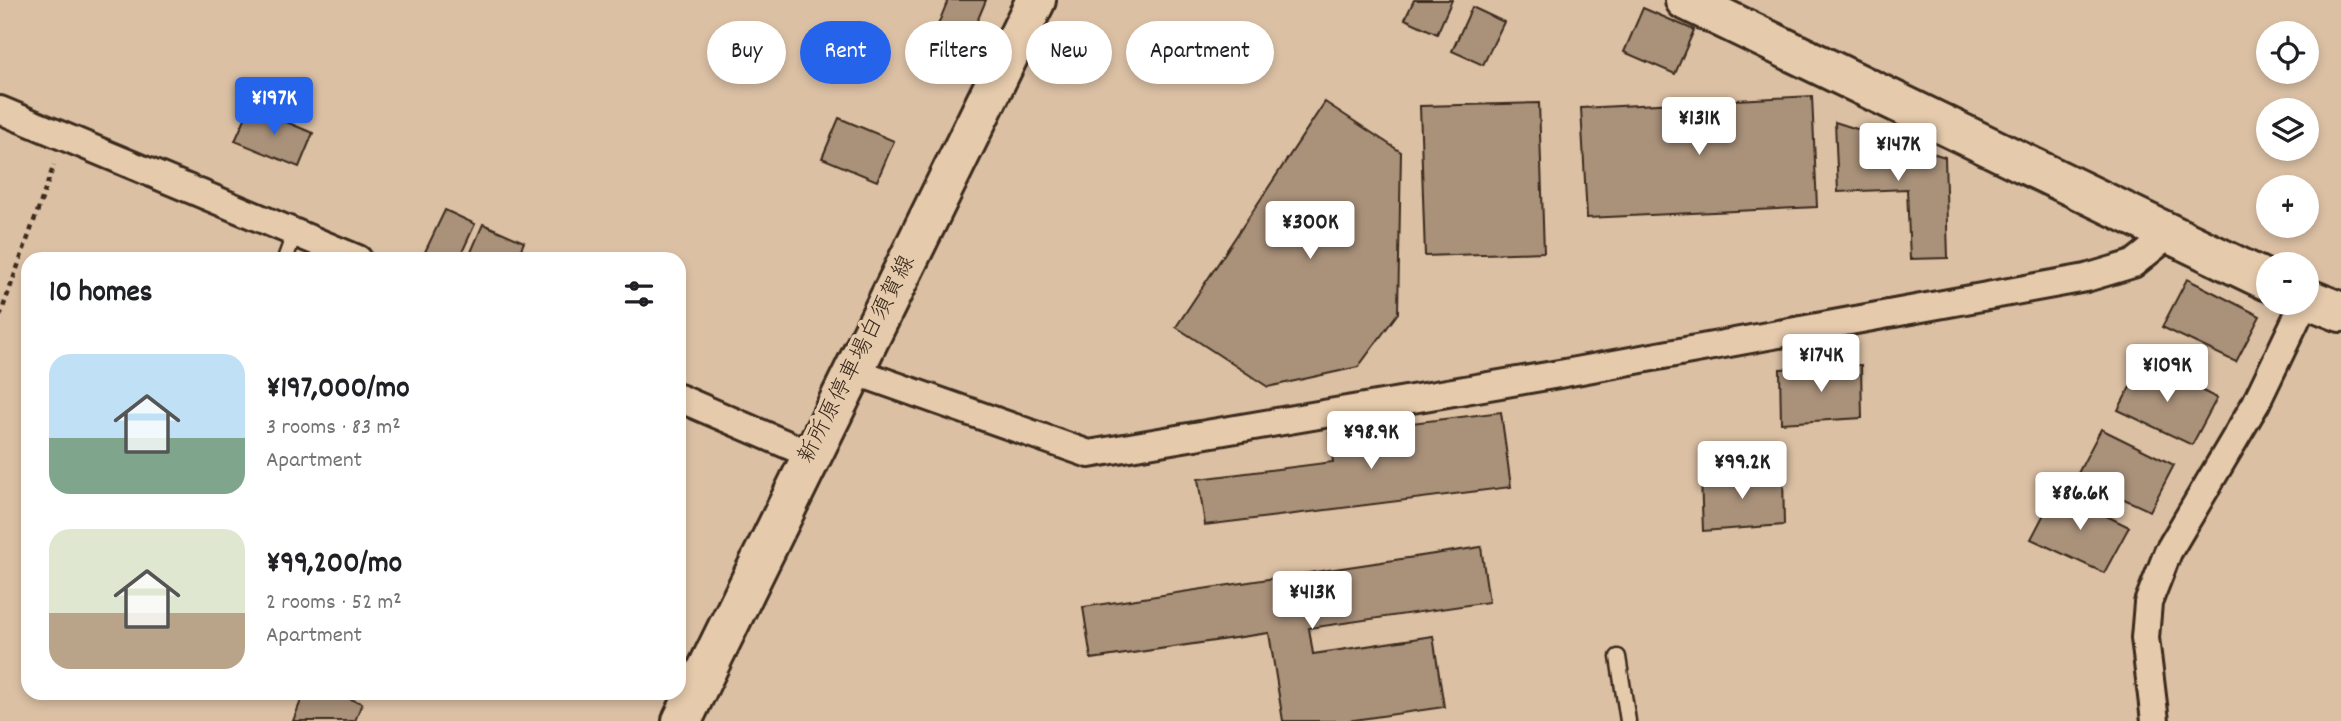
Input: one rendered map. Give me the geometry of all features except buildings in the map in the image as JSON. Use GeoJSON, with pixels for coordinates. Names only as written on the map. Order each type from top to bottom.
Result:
{"type":"FeatureCollection","features":[{"type":"Feature","properties":{"kind":"main road","name":"新所原停車場白須賀線"},"geometry":{"type":"LineString","coordinates":[[682,721],[810,454],[854,371],[1036,0]]}},
{"type":"Feature","properties":{"kind":"main road"},"geometry":{"type":"LineString","coordinates":[[1685,0],[2256,275]]}},
{"type":"Feature","properties":{"kind":"main road"},"geometry":{"type":"LineString","coordinates":[[2319,305],[2341,312]]}},
{"type":"Feature","properties":{"kind":"street"},"geometry":{"type":"LineString","coordinates":[[0,110],[342,252]]}},
{"type":"Feature","properties":{"kind":"street"},"geometry":{"type":"LineString","coordinates":[[854,371],[1089,454],[1578,370],[2086,278],[2133,264],[2169,235]]}},
{"type":"Feature","properties":{"kind":"street"},"geometry":{"type":"LineString","coordinates":[[2155,721],[2145,638],[2148,603],[2168,552],[2256,403],[2298,315]]}},
{"type":"Feature","properties":{"kind":"street"},"geometry":{"type":"LineString","coordinates":[[686,401],[810,454]]}},
{"type":"Feature","properties":{"kind":"lane"},"geometry":{"type":"LineString","coordinates":[[288,252],[295,232]]}},
{"type":"Feature","properties":{"kind":"lane"},"geometry":{"type":"LineString","coordinates":[[1618,657],[1628,721]]}},
{"type":"Feature","properties":{"kind":"path"},"geometry":{"type":"LineString","coordinates":[[23,252],[64,136]]}},
{"type":"Feature","properties":{"kind":"path"},"geometry":{"type":"LineString","coordinates":[[0,316],[21,257]]}}]}
